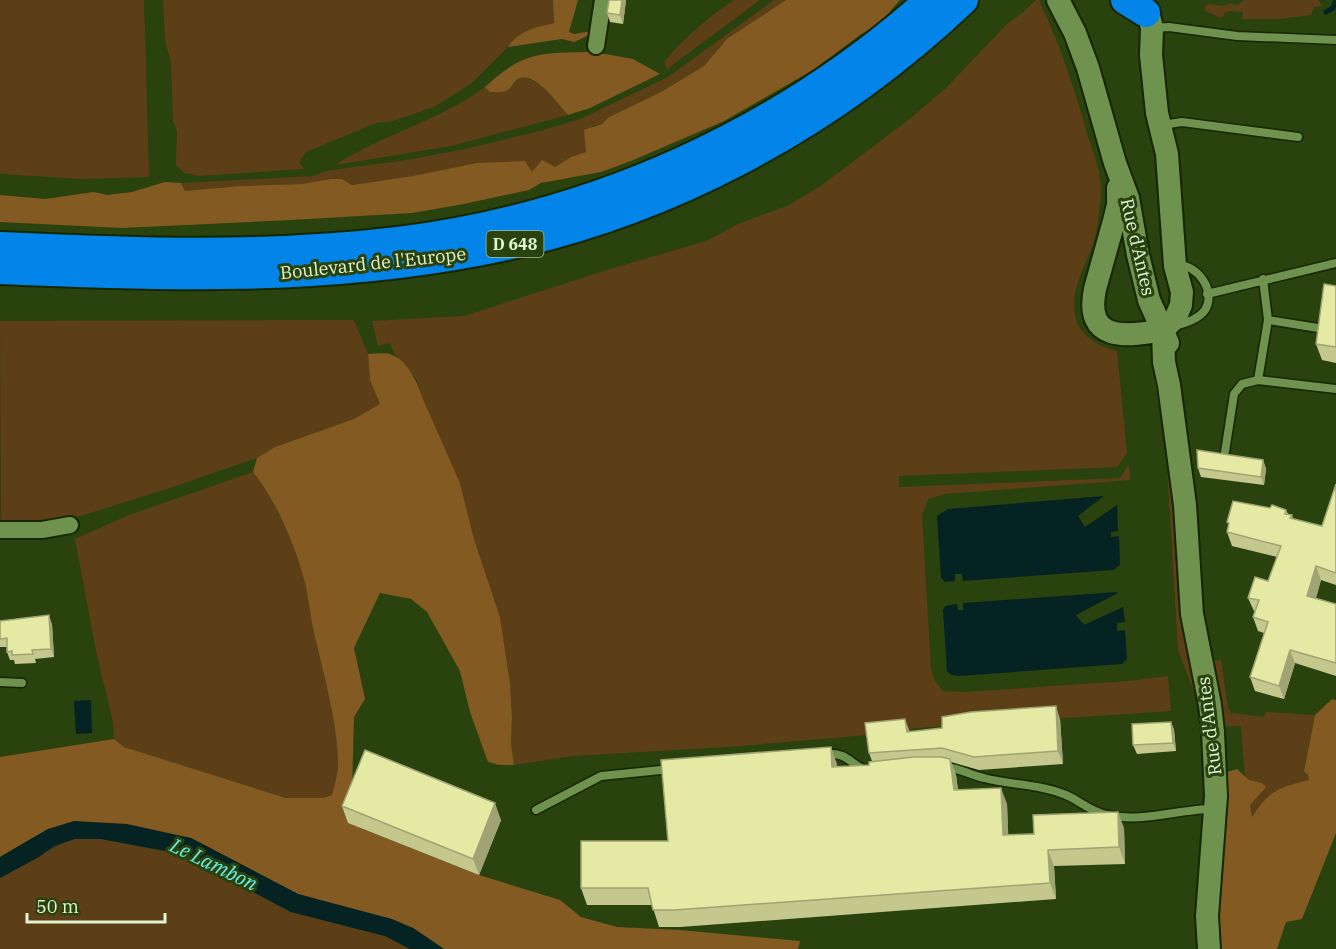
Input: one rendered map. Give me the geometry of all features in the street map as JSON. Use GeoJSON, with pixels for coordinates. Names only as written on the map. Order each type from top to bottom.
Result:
{"type":"FeatureCollection","features":[{"type":"Feature","properties":{"kind":"highway","name":"Boulevard de l'Europe"},"geometry":{"type":"LineString","coordinates":[[0,246],[162,251],[323,247],[398,241],[546,212],[654,174],[747,130],[850,65],[929,0]]}},
{"type":"Feature","properties":{"kind":"highway","name":"Boulevard de l'Europe"},"geometry":{"type":"LineString","coordinates":[[0,270],[186,275],[323,271],[443,258],[480,252],[551,235],[586,225],[659,198],[703,179],[798,129],[862,86],[921,40],[964,0]]}},
{"type":"Feature","properties":{"kind":"street"},"geometry":{"type":"LineString","coordinates":[[596,46],[603,0]]}},
{"type":"Feature","properties":{"kind":"street","name":"Rue d'Antes"},"geometry":{"type":"LineString","coordinates":[[1058,0],[1081,49],[1115,163],[1128,198],[1149,300],[1163,330],[1187,410],[1191,466],[1185,505],[1192,614],[1210,705],[1216,775],[1207,916],[1209,949]]}},
{"type":"Feature","properties":{"kind":"street"},"geometry":{"type":"LineString","coordinates":[[1143,10],[1157,113],[1167,154],[1175,266],[1174,283],[1169,293],[1149,300]]}},
{"type":"Feature","properties":{"kind":"street","name":"Rue d'Antes"},"geometry":{"type":"LineString","coordinates":[[1115,163],[1118,205],[1092,302],[1093,314],[1098,324],[1111,333],[1123,335],[1163,330]]}},
{"type":"Feature","properties":{"kind":"street"},"geometry":{"type":"LineString","coordinates":[[1163,330],[1176,317],[1181,305],[1182,292],[1175,266]]}},
{"type":"Feature","properties":{"kind":"street"},"geometry":{"type":"LineString","coordinates":[[0,530],[42,530],[69,525]]}},
{"type":"Feature","properties":{"kind":"lane"},"geometry":{"type":"LineString","coordinates":[[1143,10],[1169,27],[1237,36],[1336,40]]}},
{"type":"Feature","properties":{"kind":"lane"},"geometry":{"type":"LineString","coordinates":[[1161,126],[1182,122],[1298,136]]}},
{"type":"Feature","properties":{"kind":"lane"},"geometry":{"type":"LineString","coordinates":[[1207,294],[1336,263]]}},
{"type":"Feature","properties":{"kind":"lane"},"geometry":{"type":"LineString","coordinates":[[1163,330],[1191,321],[1204,311],[1207,303],[1207,294],[1200,275],[1185,265],[1175,266]]}},
{"type":"Feature","properties":{"kind":"lane"},"geometry":{"type":"LineString","coordinates":[[1258,380],[1268,320],[1263,279]]}},
{"type":"Feature","properties":{"kind":"lane"},"geometry":{"type":"LineString","coordinates":[[1268,320],[1318,328]]}},
{"type":"Feature","properties":{"kind":"lane"},"geometry":{"type":"LineString","coordinates":[[1225,452],[1234,394],[1242,384],[1258,380],[1336,389]]}},
{"type":"Feature","properties":{"kind":"lane"},"geometry":{"type":"LineString","coordinates":[[0,682],[22,683]]}},
{"type":"Feature","properties":{"kind":"lane"},"geometry":{"type":"LineString","coordinates":[[812,756],[835,753],[846,756],[864,770],[873,772]]}},
{"type":"Feature","properties":{"kind":"lane"},"geometry":{"type":"LineString","coordinates":[[536,810],[601,776],[683,768]]}},
{"type":"Feature","properties":{"kind":"lane"},"geometry":{"type":"LineString","coordinates":[[932,768],[959,768],[986,779],[1048,789],[1066,795],[1094,812],[1110,816],[1130,817],[1215,809]]}},
{"type":"Feature","properties":{"kind":"shaded area"},"geometry":{"type":"Polygon","coordinates":[[[0,0],[144,0],[149,177],[83,179],[0,174],[0,0]]]}},
{"type":"Feature","properties":{"kind":"shaded area"},"geometry":{"type":"Polygon","coordinates":[[[163,0],[553,0],[554,23],[528,30],[517,37],[472,83],[434,107],[393,121],[376,123],[306,152],[299,162],[304,169],[199,176],[184,173],[176,165],[177,131],[173,121],[171,63],[165,40],[163,0]]]}},
{"type":"Feature","properties":{"kind":"shaded area"},"geometry":{"type":"Polygon","coordinates":[[[553,0],[578,0],[569,32],[574,34],[592,31],[589,35],[574,42],[562,39],[508,47],[522,33],[554,23],[553,0]]]}},
{"type":"Feature","properties":{"kind":"shaded area"},"geometry":{"type":"Polygon","coordinates":[[[734,0],[760,0],[667,69],[664,62],[680,44],[734,0]]]}},
{"type":"Feature","properties":{"kind":"shaded area"},"geometry":{"type":"Polygon","coordinates":[[[774,0],[786,0],[728,38],[704,66],[661,92],[609,117],[602,124],[593,126],[586,152],[571,157],[555,167],[532,172],[525,161],[352,185],[342,179],[330,179],[302,184],[185,191],[181,183],[313,176],[325,171],[407,160],[465,149],[580,119],[668,77],[774,0]]]}},
{"type":"Feature","properties":{"kind":"shaded area"},"geometry":{"type":"Polygon","coordinates":[[[786,0],[900,0],[879,24],[860,35],[813,70],[724,121],[601,172],[541,183],[529,190],[412,213],[122,228],[0,222],[0,195],[45,199],[94,192],[107,195],[132,192],[165,182],[181,183],[185,191],[302,184],[330,179],[342,179],[352,185],[477,163],[525,161],[532,172],[542,160],[555,167],[571,157],[586,152],[584,130],[602,124],[609,117],[661,92],[704,66],[728,38],[786,0]]]}},
{"type":"Feature","properties":{"kind":"shaded area"},"geometry":{"type":"Polygon","coordinates":[[[1039,0],[1066,65],[1099,173],[1101,191],[1095,239],[1078,283],[1074,307],[1076,319],[1082,331],[1098,344],[1117,351],[1127,453],[1117,467],[899,476],[899,487],[1120,478],[1129,464],[1130,480],[945,494],[928,499],[922,515],[931,669],[935,681],[943,691],[964,692],[1128,681],[1168,676],[1171,711],[917,728],[869,735],[728,747],[573,756],[514,765],[511,744],[510,683],[500,617],[474,539],[460,483],[421,397],[418,383],[395,354],[390,343],[378,346],[372,321],[464,316],[706,241],[738,224],[789,205],[822,185],[907,121],[945,89],[1007,24],[1039,0]]]}},
{"type":"Feature","properties":{"kind":"shaded area"},"geometry":{"type":"Polygon","coordinates":[[[1244,0],[1318,0],[1323,6],[1314,7],[1311,15],[1278,19],[1242,19],[1243,12],[1231,11],[1225,12],[1220,18],[1204,10],[1207,4],[1237,5],[1244,0]]]}},
{"type":"Feature","properties":{"kind":"shaded area"},"geometry":{"type":"Polygon","coordinates":[[[594,52],[633,59],[660,74],[590,108],[568,115],[546,90],[532,79],[518,79],[504,92],[490,92],[485,87],[511,66],[535,56],[594,52]]]}},
{"type":"Feature","properties":{"kind":"shaded area"},"geometry":{"type":"Polygon","coordinates":[[[524,77],[540,84],[568,115],[451,146],[335,165],[353,154],[449,109],[485,87],[490,92],[508,90],[517,79],[524,77]]]}},
{"type":"Feature","properties":{"kind":"shaded area"},"geometry":{"type":"Polygon","coordinates":[[[354,320],[368,354],[370,380],[380,404],[354,419],[275,447],[257,458],[170,488],[71,519],[1,526],[0,321],[354,320]]]}},
{"type":"Feature","properties":{"kind":"shaded area"},"geometry":{"type":"Polygon","coordinates":[[[368,354],[390,354],[407,367],[418,385],[460,483],[474,539],[500,617],[510,683],[511,744],[514,765],[488,762],[470,712],[460,671],[427,612],[411,599],[380,593],[354,648],[365,699],[354,717],[352,794],[348,823],[479,875],[560,900],[581,917],[617,927],[680,930],[800,941],[798,949],[444,949],[413,928],[298,894],[191,838],[48,829],[0,857],[0,757],[114,739],[124,747],[286,798],[323,798],[332,795],[338,768],[336,737],[304,579],[283,522],[270,496],[253,472],[257,458],[275,447],[354,419],[380,404],[370,380],[368,354]]]}},
{"type":"Feature","properties":{"kind":"shaded area"},"geometry":{"type":"Polygon","coordinates":[[[1154,378],[1160,378],[1199,705],[1178,650],[1166,449],[1154,378]]]}},
{"type":"Feature","properties":{"kind":"shaded area"},"geometry":{"type":"Polygon","coordinates":[[[253,472],[270,496],[283,522],[295,550],[306,586],[338,753],[338,768],[332,795],[323,798],[286,798],[124,747],[114,739],[113,722],[97,656],[75,539],[129,515],[253,472]]]}},
{"type":"Feature","properties":{"kind":"shaded area"},"geometry":{"type":"Polygon","coordinates":[[[1221,660],[1228,708],[1231,713],[1264,717],[1266,712],[1315,715],[1304,770],[1309,780],[1282,788],[1269,796],[1252,818],[1250,805],[1262,783],[1245,777],[1241,726],[1217,727],[1209,661],[1221,660]]]}},
{"type":"Feature","properties":{"kind":"shaded area"},"geometry":{"type":"Polygon","coordinates":[[[1332,699],[1336,700],[1336,833],[1302,919],[1286,922],[1277,949],[1209,949],[1216,775],[1237,769],[1249,780],[1262,783],[1266,787],[1250,805],[1252,817],[1275,791],[1309,780],[1304,771],[1315,715],[1332,699]]]}},
{"type":"Feature","properties":{"kind":"shaded area"},"geometry":{"type":"Polygon","coordinates":[[[75,839],[101,839],[181,854],[291,912],[385,936],[410,949],[0,949],[0,878],[46,852],[75,839]]]}},
{"type":"Feature","properties":{"kind":"water"},"geometry":{"type":"Polygon","coordinates":[[[1104,496],[1078,516],[1085,527],[1117,505],[1118,531],[1111,532],[1111,537],[1119,536],[1120,565],[1113,570],[963,581],[962,574],[955,574],[955,581],[945,582],[941,578],[937,516],[948,509],[1104,496]]]}},
{"type":"Feature","properties":{"kind":"water"},"geometry":{"type":"Polygon","coordinates":[[[1117,592],[1076,615],[1084,625],[1123,607],[1125,622],[1117,623],[1117,631],[1125,630],[1127,659],[1122,664],[959,676],[947,671],[943,610],[945,606],[957,604],[958,610],[963,610],[963,603],[1117,592]]]}},
{"type":"Feature","properties":{"kind":"water"},"geometry":{"type":"Polygon","coordinates":[[[91,700],[92,733],[76,734],[74,701],[91,700]]]}},
{"type":"Feature","properties":{"kind":"water","name":"Le Lambon"},"geometry":{"type":"Polygon","coordinates":[[[74,821],[127,824],[191,838],[298,894],[392,919],[413,928],[444,949],[410,949],[385,936],[291,912],[181,854],[101,839],[75,839],[54,846],[39,857],[0,878],[0,857],[48,829],[74,821]]]}},
{"type":"Feature","properties":{"kind":"building"},"geometry":{"type":"Polygon","coordinates":[[[609,0],[622,0],[620,15],[607,13],[609,0]]]}},
{"type":"Feature","properties":{"kind":"building"},"geometry":{"type":"Polygon","coordinates":[[[1324,284],[1336,286],[1336,347],[1316,344],[1324,284]]]}},
{"type":"Feature","properties":{"kind":"building"},"geometry":{"type":"Polygon","coordinates":[[[1197,450],[1263,460],[1261,477],[1198,468],[1197,450]]]}},
{"type":"Feature","properties":{"kind":"building"},"geometry":{"type":"Polygon","coordinates":[[[1336,484],[1336,573],[1316,566],[1307,596],[1336,604],[1336,663],[1290,650],[1279,686],[1250,677],[1268,622],[1253,617],[1259,600],[1248,598],[1255,577],[1268,581],[1281,546],[1227,532],[1229,523],[1227,522],[1233,501],[1270,508],[1272,505],[1286,510],[1285,514],[1292,515],[1290,518],[1322,526],[1336,484]]]}},
{"type":"Feature","properties":{"kind":"building"},"geometry":{"type":"Polygon","coordinates":[[[49,615],[51,649],[32,650],[33,654],[12,655],[12,651],[7,652],[7,638],[0,639],[0,621],[49,615]]]}},
{"type":"Feature","properties":{"kind":"building"},"geometry":{"type":"Polygon","coordinates":[[[1056,706],[1058,751],[974,757],[942,748],[869,753],[865,723],[905,719],[907,732],[942,728],[942,717],[971,712],[1056,706]]]}},
{"type":"Feature","properties":{"kind":"building"},"geometry":{"type":"Polygon","coordinates":[[[1171,722],[1173,743],[1133,745],[1132,724],[1171,722]]]}},
{"type":"Feature","properties":{"kind":"building"},"geometry":{"type":"Polygon","coordinates":[[[831,747],[832,767],[869,765],[869,762],[914,757],[950,759],[954,790],[1001,788],[1003,835],[1034,834],[1033,815],[1118,812],[1119,847],[1048,850],[1050,883],[674,910],[653,910],[648,888],[581,888],[581,841],[668,841],[661,760],[831,747]]]}},
{"type":"Feature","properties":{"kind":"building"},"geometry":{"type":"Polygon","coordinates":[[[365,750],[495,803],[473,859],[342,806],[365,750]]]}},
{"type":"Feature","properties":{"kind":"waterway"},"geometry":{"type":"LineString","coordinates":[[1326,12],[1333,8],[1336,0]]}}]}
